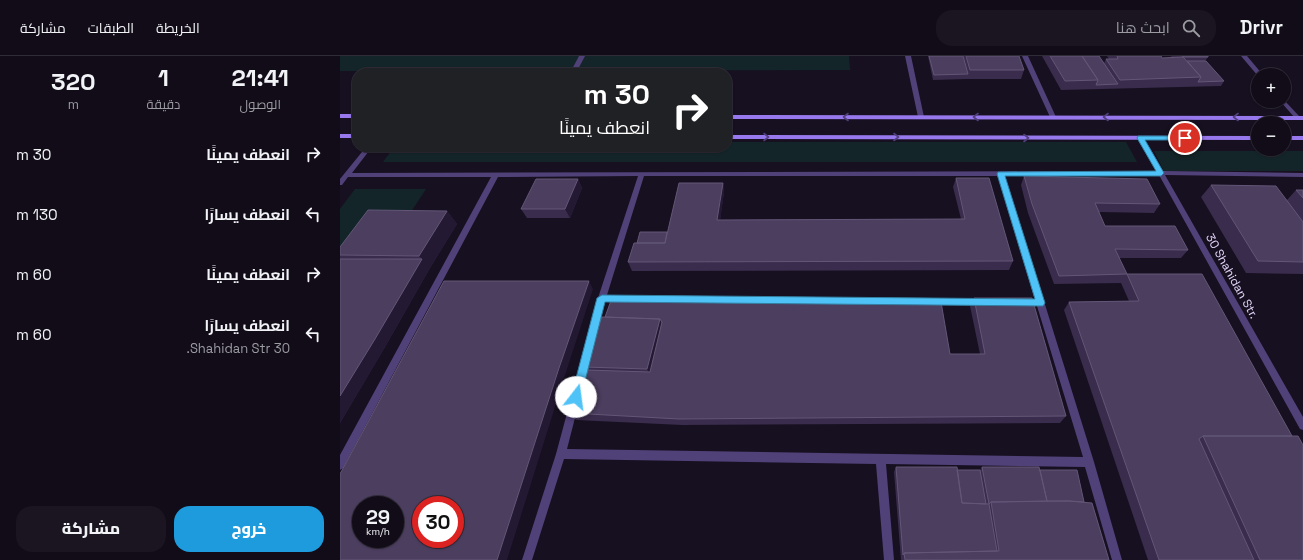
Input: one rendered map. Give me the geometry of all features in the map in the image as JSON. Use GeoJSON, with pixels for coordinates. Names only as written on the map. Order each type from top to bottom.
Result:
{"type":"FeatureCollection","features":[{"type":"Feature","properties":{"kind":"main road"},"geometry":{"type":"LineString","coordinates":[[340,116],[352,116]]}},
{"type":"Feature","properties":{"kind":"main road"},"geometry":{"type":"LineString","coordinates":[[732,117],[1300,118]]}},
{"type":"Feature","properties":{"kind":"main road"},"geometry":{"type":"LineString","coordinates":[[340,136],[352,136]]}},
{"type":"Feature","properties":{"kind":"main road"},"geometry":{"type":"LineString","coordinates":[[732,137],[1251,138]]}},
{"type":"Feature","properties":{"kind":"main road"},"geometry":{"type":"LineString","coordinates":[[1291,138],[1303,138]]}},
{"type":"Feature","properties":{"kind":"street"},"geometry":{"type":"LineString","coordinates":[[576,68],[582,56]]}},
{"type":"Feature","properties":{"kind":"street"},"geometry":{"type":"LineString","coordinates":[[908,56],[921,117]]}},
{"type":"Feature","properties":{"kind":"street"},"geometry":{"type":"LineString","coordinates":[[1025,56],[1053,117]]}},
{"type":"Feature","properties":{"kind":"street"},"geometry":{"type":"LineString","coordinates":[[1244,56],[1254,68]]}},
{"type":"Feature","properties":{"kind":"street"},"geometry":{"type":"LineString","coordinates":[[1290,108],[1300,118]]}},
{"type":"Feature","properties":{"kind":"street","name":"30 Shahidan Str."},"geometry":{"type":"LineString","coordinates":[[1141,138],[1303,426]]}},
{"type":"Feature","properties":{"kind":"street"},"geometry":{"type":"LineString","coordinates":[[340,183],[343,174],[364,152]]}},
{"type":"Feature","properties":{"kind":"street"},"geometry":{"type":"LineString","coordinates":[[343,174],[1303,174]]}},
{"type":"Feature","properties":{"kind":"street"},"geometry":{"type":"LineString","coordinates":[[340,465],[496,174]]}},
{"type":"Feature","properties":{"kind":"street"},"geometry":{"type":"LineString","coordinates":[[527,560],[561,454],[602,298],[642,174]]}},
{"type":"Feature","properties":{"kind":"street"},"geometry":{"type":"LineString","coordinates":[[1000,174],[1089,462],[1117,560]]}},
{"type":"Feature","properties":{"kind":"street"},"geometry":{"type":"LineString","coordinates":[[602,298],[634,298]]}},
{"type":"Feature","properties":{"kind":"street"},"geometry":{"type":"LineString","coordinates":[[666,299],[992,302]]}},
{"type":"Feature","properties":{"kind":"street"},"geometry":{"type":"LineString","coordinates":[[1016,303],[1040,303]]}},
{"type":"Feature","properties":{"kind":"street"},"geometry":{"type":"LineString","coordinates":[[561,454],[1089,462]]}},
{"type":"Feature","properties":{"kind":"street"},"geometry":{"type":"LineString","coordinates":[[882,459],[889,560]]}},
{"type":"Feature","properties":{"kind":"shaded area"},"geometry":{"type":"Polygon","coordinates":[[[340,56],[849,56],[850,70],[732,70],[732,68],[352,68],[352,71],[340,71],[340,56]]]}},
{"type":"Feature","properties":{"kind":"shaded area"},"geometry":{"type":"Polygon","coordinates":[[[732,142],[1126,142],[1137,162],[383,162],[390,152],[732,152],[732,142]]]}},
{"type":"Feature","properties":{"kind":"shaded area"},"geometry":{"type":"Polygon","coordinates":[[[1154,151],[1251,151],[1251,156],[1291,156],[1291,151],[1303,151],[1303,171],[1164,171],[1154,151]]]}},
{"type":"Feature","properties":{"kind":"shaded area"},"geometry":{"type":"Polygon","coordinates":[[[355,189],[426,189],[405,221],[340,266],[340,209],[355,189]]]}},
{"type":"Feature","properties":{"kind":"building"},"geometry":{"type":"Polygon","coordinates":[[[929,56],[963,56],[968,74],[934,75],[929,56]]]}},
{"type":"Feature","properties":{"kind":"building"},"geometry":{"type":"Polygon","coordinates":[[[966,56],[1019,56],[1024,70],[970,70],[966,56]]]}},
{"type":"Feature","properties":{"kind":"building"},"geometry":{"type":"Polygon","coordinates":[[[1050,56],[1082,56],[1098,80],[1065,81],[1050,56]]]}},
{"type":"Feature","properties":{"kind":"building"},"geometry":{"type":"Polygon","coordinates":[[[1082,56],[1099,56],[1118,84],[1096,85],[1098,80],[1082,56]]]}},
{"type":"Feature","properties":{"kind":"building"},"geometry":{"type":"Polygon","coordinates":[[[1117,56],[1161,56],[1162,58],[1183,57],[1201,77],[1120,80],[1106,59],[1118,59],[1117,56]]]}},
{"type":"Feature","properties":{"kind":"building"},"geometry":{"type":"Polygon","coordinates":[[[1182,56],[1208,56],[1208,57],[1183,57],[1182,56]]]}},
{"type":"Feature","properties":{"kind":"building"},"geometry":{"type":"Polygon","coordinates":[[[1187,61],[1206,61],[1224,81],[1198,82],[1201,77],[1187,61]]]}},
{"type":"Feature","properties":{"kind":"building"},"geometry":{"type":"Polygon","coordinates":[[[1024,176],[1147,179],[1160,204],[1095,203],[1105,226],[1175,226],[1188,250],[1115,249],[1127,274],[1059,276],[1032,204],[1024,176]]]}},
{"type":"Feature","properties":{"kind":"building"},"geometry":{"type":"Polygon","coordinates":[[[956,178],[989,178],[1013,261],[628,262],[634,243],[665,243],[679,183],[723,183],[717,220],[965,219],[956,178]]]}},
{"type":"Feature","properties":{"kind":"building"},"geometry":{"type":"Polygon","coordinates":[[[536,179],[578,179],[565,209],[521,209],[536,179]]]}},
{"type":"Feature","properties":{"kind":"building"},"geometry":{"type":"Polygon","coordinates":[[[1211,185],[1276,186],[1303,222],[1303,262],[1258,261],[1211,185]]]}},
{"type":"Feature","properties":{"kind":"building"},"geometry":{"type":"Polygon","coordinates":[[[1296,190],[1303,190],[1303,198],[1296,190]]]}},
{"type":"Feature","properties":{"kind":"building"},"geometry":{"type":"Polygon","coordinates":[[[368,210],[447,211],[419,256],[340,255],[340,247],[368,210]]]}},
{"type":"Feature","properties":{"kind":"building"},"geometry":{"type":"Polygon","coordinates":[[[640,232],[667,232],[665,243],[637,243],[640,232]]]}},
{"type":"Feature","properties":{"kind":"building"},"geometry":{"type":"Polygon","coordinates":[[[340,259],[422,259],[340,396],[340,259]]]}},
{"type":"Feature","properties":{"kind":"building"},"geometry":{"type":"Polygon","coordinates":[[[1127,274],[1202,274],[1292,436],[1203,436],[1199,439],[1254,560],[1159,560],[1069,302],[1139,301],[1127,274]]]}},
{"type":"Feature","properties":{"kind":"building"},"geometry":{"type":"Polygon","coordinates":[[[444,281],[589,281],[559,368],[497,560],[340,560],[340,474],[444,281]]]}},
{"type":"Feature","properties":{"kind":"building"},"geometry":{"type":"Polygon","coordinates":[[[612,298],[856,303],[941,302],[950,354],[985,354],[974,298],[1032,298],[1066,416],[679,419],[570,413],[586,370],[650,372],[662,322],[660,319],[605,317],[612,298]]]}},
{"type":"Feature","properties":{"kind":"building"},"geometry":{"type":"Polygon","coordinates":[[[602,317],[660,319],[647,369],[584,367],[602,317]]]}},
{"type":"Feature","properties":{"kind":"building"},"geometry":{"type":"Polygon","coordinates":[[[1203,436],[1298,436],[1303,445],[1303,560],[1260,560],[1203,436]]]}},
{"type":"Feature","properties":{"kind":"building"},"geometry":{"type":"Polygon","coordinates":[[[896,467],[957,467],[962,503],[989,504],[997,551],[904,553],[903,555],[896,467]]]}},
{"type":"Feature","properties":{"kind":"building"},"geometry":{"type":"Polygon","coordinates":[[[982,467],[1039,467],[1047,501],[991,502],[989,504],[982,467]]]}},
{"type":"Feature","properties":{"kind":"building"},"geometry":{"type":"Polygon","coordinates":[[[957,470],[980,470],[986,504],[962,503],[957,470]]]}},
{"type":"Feature","properties":{"kind":"building"},"geometry":{"type":"Polygon","coordinates":[[[1040,470],[1077,470],[1084,502],[1047,501],[1040,470]]]}},
{"type":"Feature","properties":{"kind":"building"},"geometry":{"type":"Polygon","coordinates":[[[1069,501],[1092,503],[1109,560],[905,560],[904,553],[999,551],[991,502],[1069,501]]]}},
{"type":"Feature","properties":{"kind":"route"},"geometry":{"type":"LineString","coordinates":[[576,397],[602,298],[1040,303],[1000,174],[1161,173],[1141,138],[1185,138]]}}]}
